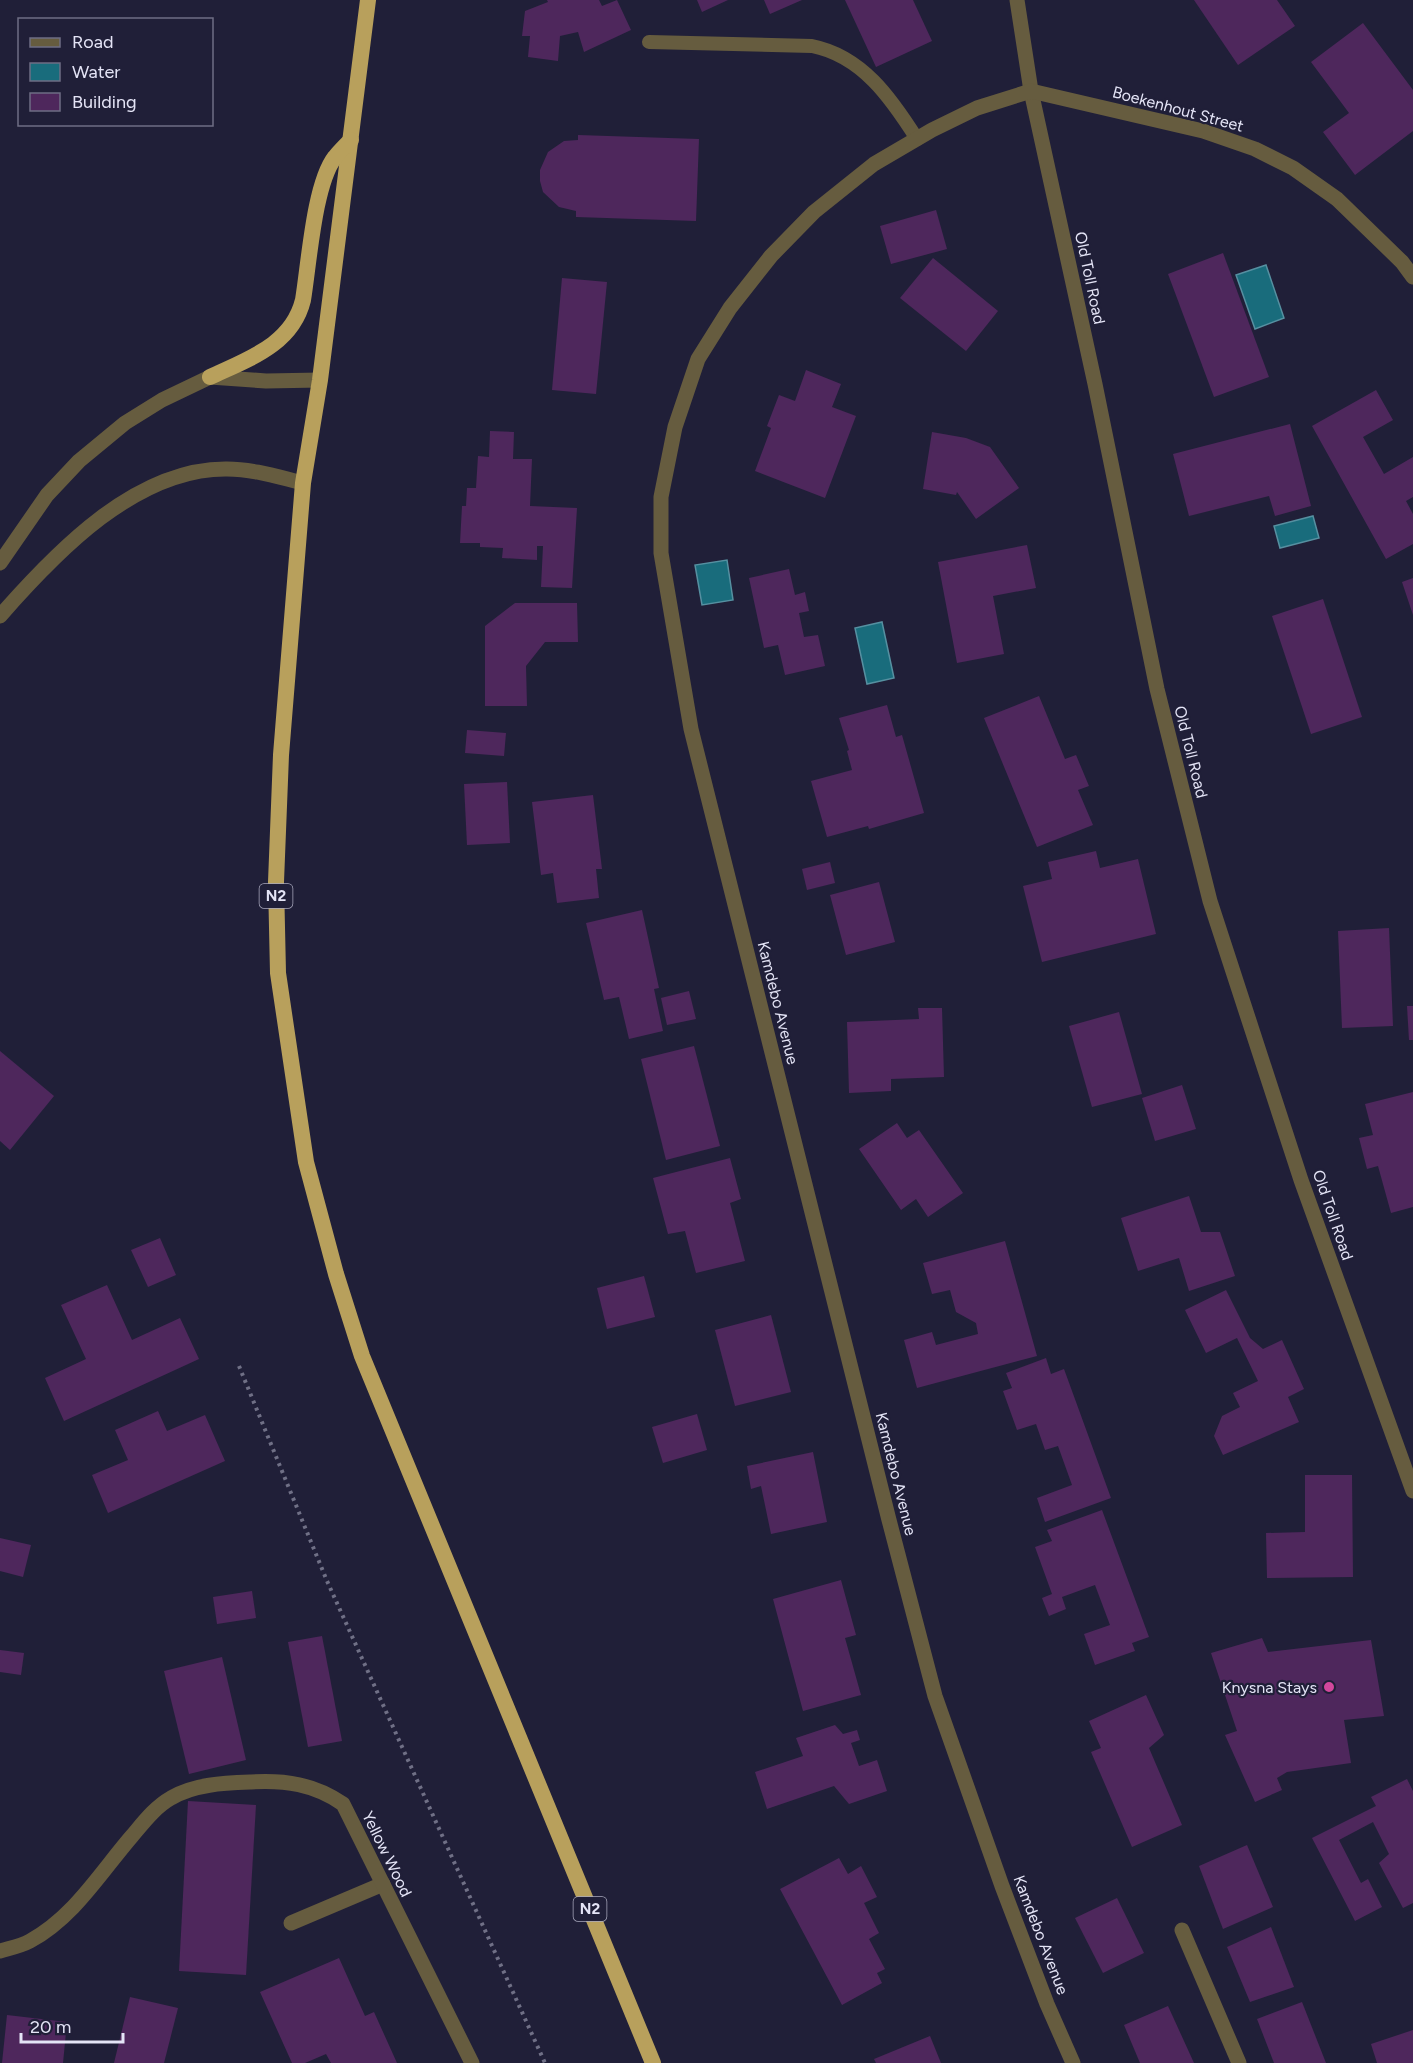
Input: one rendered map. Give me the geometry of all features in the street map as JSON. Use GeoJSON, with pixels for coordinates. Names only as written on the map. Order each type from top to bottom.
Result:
{"type":"FeatureCollection","features":[{"type":"Feature","properties":{"kind":"highway","name":"N2"},"geometry":{"type":"LineString","coordinates":[[368,0],[320,380],[303,483],[281,755],[276,882],[278,973],[306,1162],[336,1274],[362,1356],[653,2063]]}},
{"type":"Feature","properties":{"kind":"highway"},"geometry":{"type":"LineString","coordinates":[[210,376],[261,353],[290,330],[300,313],[318,202],[326,175],[334,158],[351,140]]}},
{"type":"Feature","properties":{"kind":"street","name":"Old Toll Road"},"geometry":{"type":"LineString","coordinates":[[1017,0],[1031,91],[1095,384],[1157,690],[1210,901],[1301,1180],[1413,1491]]}},
{"type":"Feature","properties":{"kind":"street","name":"Kamdebo Avenue"},"geometry":{"type":"LineString","coordinates":[[1031,91],[977,108],[874,164],[814,212],[771,256],[730,308],[698,359],[675,427],[662,497],[661,553],[691,729],[935,1696],[1047,2004],[1073,2063]]}},
{"type":"Feature","properties":{"kind":"street","name":"Boekenhout Street"},"geometry":{"type":"LineString","coordinates":[[1031,91],[1203,131],[1255,149],[1293,168],[1337,199],[1402,262],[1413,277]]}},
{"type":"Feature","properties":{"kind":"street"},"geometry":{"type":"LineString","coordinates":[[0,563],[47,495],[79,461],[125,423],[162,400],[210,376],[266,381],[320,380]]}},
{"type":"Feature","properties":{"kind":"street"},"geometry":{"type":"LineString","coordinates":[[0,616],[65,548],[114,508],[152,485],[190,474],[226,469],[255,471],[303,483]]}},
{"type":"Feature","properties":{"kind":"street","name":"Yellow Wood"},"geometry":{"type":"LineString","coordinates":[[0,1951],[28,1942],[53,1926],[76,1904],[151,1814],[172,1797],[220,1784],[270,1781],[303,1784],[329,1795],[342,1804],[472,2063]]}},
{"type":"Feature","properties":{"kind":"street"},"geometry":{"type":"LineString","coordinates":[[291,1923],[383,1884]]}},
{"type":"Feature","properties":{"kind":"street"},"geometry":{"type":"LineString","coordinates":[[1182,1930],[1239,2063]]}},
{"type":"Feature","properties":{"kind":"lane"},"geometry":{"type":"LineString","coordinates":[[649,42],[812,46],[828,49],[849,60],[868,75],[893,101],[917,139]]}},
{"type":"Feature","properties":{"kind":"path"},"geometry":{"type":"LineString","coordinates":[[239,1366],[327,1581],[545,2063]]}},
{"type":"Feature","properties":{"kind":"water"},"geometry":{"type":"Polygon","coordinates":[[[1266,265],[1284,318],[1255,329],[1236,275],[1266,265]]]}},
{"type":"Feature","properties":{"kind":"water"},"geometry":{"type":"Polygon","coordinates":[[[1313,516],[1319,538],[1280,548],[1274,526],[1313,516]]]}},
{"type":"Feature","properties":{"kind":"water"},"geometry":{"type":"Polygon","coordinates":[[[727,560],[733,600],[702,605],[695,565],[727,560]]]}},
{"type":"Feature","properties":{"kind":"water"},"geometry":{"type":"Polygon","coordinates":[[[882,622],[894,678],[867,684],[855,628],[882,622]]]}},
{"type":"Feature","properties":{"kind":"building"},"geometry":{"type":"Polygon","coordinates":[[[547,0],[599,0],[602,6],[617,0],[631,30],[584,52],[578,32],[560,36],[558,61],[528,57],[530,36],[522,36],[525,11],[548,2],[547,0]]]}},
{"type":"Feature","properties":{"kind":"building"},"geometry":{"type":"Polygon","coordinates":[[[697,0],[728,0],[702,12],[697,0]]]}},
{"type":"Feature","properties":{"kind":"building"},"geometry":{"type":"Polygon","coordinates":[[[764,0],[802,0],[770,14],[764,0]]]}},
{"type":"Feature","properties":{"kind":"building"},"geometry":{"type":"Polygon","coordinates":[[[845,0],[913,0],[932,41],[876,67],[845,0]]]}},
{"type":"Feature","properties":{"kind":"building"},"geometry":{"type":"Polygon","coordinates":[[[1194,0],[1277,0],[1295,26],[1238,65],[1194,0]]]}},
{"type":"Feature","properties":{"kind":"building"},"geometry":{"type":"Polygon","coordinates":[[[1363,23],[1413,90],[1413,131],[1355,175],[1323,132],[1349,113],[1311,62],[1363,23]]]}},
{"type":"Feature","properties":{"kind":"building"},"geometry":{"type":"Polygon","coordinates":[[[578,135],[699,139],[696,221],[576,217],[576,211],[559,207],[543,192],[540,170],[548,152],[564,141],[578,140],[578,135]]]}},
{"type":"Feature","properties":{"kind":"building"},"geometry":{"type":"Polygon","coordinates":[[[936,210],[947,249],[891,264],[880,226],[936,210]]]}},
{"type":"Feature","properties":{"kind":"building"},"geometry":{"type":"Polygon","coordinates":[[[1223,253],[1269,377],[1214,397],[1168,274],[1223,253]]]}},
{"type":"Feature","properties":{"kind":"building"},"geometry":{"type":"Polygon","coordinates":[[[933,258],[998,311],[966,351],[900,298],[933,258]]]}},
{"type":"Feature","properties":{"kind":"building"},"geometry":{"type":"Polygon","coordinates":[[[562,278],[607,282],[596,394],[552,390],[562,278]]]}},
{"type":"Feature","properties":{"kind":"building"},"geometry":{"type":"Polygon","coordinates":[[[806,370],[841,384],[832,407],[856,416],[825,498],[755,471],[771,428],[767,426],[779,395],[795,401],[806,370]]]}},
{"type":"Feature","properties":{"kind":"building"},"geometry":{"type":"Polygon","coordinates":[[[1376,390],[1393,420],[1363,437],[1384,474],[1413,457],[1413,497],[1406,501],[1413,514],[1413,544],[1386,559],[1312,426],[1376,390]]]}},
{"type":"Feature","properties":{"kind":"building"},"geometry":{"type":"Polygon","coordinates":[[[1290,424],[1311,506],[1275,516],[1269,496],[1189,516],[1173,454],[1290,424]]]}},
{"type":"Feature","properties":{"kind":"building"},"geometry":{"type":"Polygon","coordinates":[[[490,431],[514,432],[513,459],[532,459],[530,506],[577,508],[572,588],[541,587],[543,546],[537,546],[537,560],[502,558],[503,548],[480,547],[480,543],[460,543],[462,506],[466,506],[467,488],[476,488],[478,456],[489,457],[490,431]]]}},
{"type":"Feature","properties":{"kind":"building"},"geometry":{"type":"Polygon","coordinates":[[[932,432],[966,438],[990,447],[1019,488],[976,519],[957,492],[956,495],[923,489],[932,432]]]}},
{"type":"Feature","properties":{"kind":"building"},"geometry":{"type":"Polygon","coordinates":[[[1027,545],[1036,588],[993,596],[1004,654],[957,663],[938,562],[1027,545]]]}},
{"type":"Feature","properties":{"kind":"building"},"geometry":{"type":"Polygon","coordinates":[[[789,569],[795,595],[805,592],[809,611],[799,613],[804,637],[818,635],[825,666],[785,675],[778,645],[764,648],[749,578],[789,569]]]}},
{"type":"Feature","properties":{"kind":"building"},"geometry":{"type":"Polygon","coordinates":[[[1413,578],[1413,615],[1402,582],[1413,578]]]}},
{"type":"Feature","properties":{"kind":"building"},"geometry":{"type":"Polygon","coordinates":[[[1323,599],[1362,717],[1311,734],[1272,616],[1323,599]]]}},
{"type":"Feature","properties":{"kind":"building"},"geometry":{"type":"Polygon","coordinates":[[[515,603],[577,603],[578,642],[545,642],[526,666],[527,706],[485,706],[485,626],[515,603]]]}},
{"type":"Feature","properties":{"kind":"building"},"geometry":{"type":"Polygon","coordinates":[[[1039,696],[1065,759],[1076,755],[1089,786],[1078,790],[1093,825],[1037,847],[984,718],[1039,696]]]}},
{"type":"Feature","properties":{"kind":"building"},"geometry":{"type":"Polygon","coordinates":[[[887,705],[896,737],[902,735],[924,813],[869,829],[868,826],[827,837],[811,781],[852,770],[847,751],[849,750],[839,718],[887,705]]]}},
{"type":"Feature","properties":{"kind":"building"},"geometry":{"type":"Polygon","coordinates":[[[467,730],[506,733],[504,756],[465,753],[467,730]]]}},
{"type":"Feature","properties":{"kind":"building"},"geometry":{"type":"Polygon","coordinates":[[[507,782],[510,843],[467,845],[464,784],[507,782]]]}},
{"type":"Feature","properties":{"kind":"building"},"geometry":{"type":"Polygon","coordinates":[[[593,795],[602,869],[596,869],[599,898],[557,903],[553,873],[541,875],[532,802],[593,795]]]}},
{"type":"Feature","properties":{"kind":"building"},"geometry":{"type":"Polygon","coordinates":[[[1096,851],[1100,868],[1138,859],[1156,934],[1042,962],[1023,886],[1052,879],[1048,862],[1096,851]]]}},
{"type":"Feature","properties":{"kind":"building"},"geometry":{"type":"Polygon","coordinates":[[[830,862],[835,883],[807,890],[802,869],[830,862]]]}},
{"type":"Feature","properties":{"kind":"building"},"geometry":{"type":"Polygon","coordinates":[[[879,882],[895,942],[846,955],[830,895],[879,882]]]}},
{"type":"Feature","properties":{"kind":"building"},"geometry":{"type":"Polygon","coordinates":[[[642,910],[659,988],[654,989],[663,1031],[629,1039],[619,997],[604,1000],[586,923],[642,910]]]}},
{"type":"Feature","properties":{"kind":"building"},"geometry":{"type":"Polygon","coordinates":[[[1389,928],[1393,1026],[1342,1028],[1338,931],[1389,928]]]}},
{"type":"Feature","properties":{"kind":"building"},"geometry":{"type":"Polygon","coordinates":[[[689,991],[696,1019],[667,1025],[661,998],[689,991]]]}},
{"type":"Feature","properties":{"kind":"building"},"geometry":{"type":"Polygon","coordinates":[[[1407,1006],[1413,1006],[1413,1040],[1409,1040],[1407,1006]]]}},
{"type":"Feature","properties":{"kind":"building"},"geometry":{"type":"Polygon","coordinates":[[[918,1008],[942,1008],[944,1077],[891,1079],[891,1091],[849,1093],[847,1022],[919,1019],[918,1008]]]}},
{"type":"Feature","properties":{"kind":"building"},"geometry":{"type":"Polygon","coordinates":[[[1119,1012],[1142,1094],[1092,1107],[1069,1026],[1119,1012]]]}},
{"type":"Feature","properties":{"kind":"building"},"geometry":{"type":"Polygon","coordinates":[[[694,1046],[720,1146],[666,1160],[641,1059],[694,1046]]]}},
{"type":"Feature","properties":{"kind":"building"},"geometry":{"type":"Polygon","coordinates":[[[0,1051],[54,1096],[10,1150],[0,1141],[0,1051]]]}},
{"type":"Feature","properties":{"kind":"building"},"geometry":{"type":"Polygon","coordinates":[[[1182,1085],[1196,1129],[1155,1141],[1142,1098],[1182,1085]]]}},
{"type":"Feature","properties":{"kind":"building"},"geometry":{"type":"Polygon","coordinates":[[[1413,1092],[1413,1207],[1391,1213],[1378,1166],[1367,1169],[1359,1138],[1373,1135],[1365,1104],[1413,1092]]]}},
{"type":"Feature","properties":{"kind":"building"},"geometry":{"type":"Polygon","coordinates":[[[897,1123],[907,1138],[919,1130],[963,1193],[928,1217],[916,1199],[901,1210],[859,1149],[897,1123]]]}},
{"type":"Feature","properties":{"kind":"building"},"geometry":{"type":"Polygon","coordinates":[[[730,1158],[741,1199],[730,1203],[745,1261],[696,1273],[685,1231],[668,1234],[653,1178],[730,1158]]]}},
{"type":"Feature","properties":{"kind":"building"},"geometry":{"type":"Polygon","coordinates":[[[1189,1196],[1201,1232],[1220,1232],[1235,1276],[1189,1291],[1179,1258],[1138,1271],[1121,1218],[1189,1196]]]}},
{"type":"Feature","properties":{"kind":"building"},"geometry":{"type":"Polygon","coordinates":[[[160,1238],[176,1275],[148,1287],[131,1250],[160,1238]]]}},
{"type":"Feature","properties":{"kind":"building"},"geometry":{"type":"Polygon","coordinates":[[[1005,1241],[1037,1356],[917,1388],[904,1340],[932,1332],[936,1345],[978,1334],[976,1323],[956,1312],[950,1290],[932,1294],[923,1263],[1005,1241]]]}},
{"type":"Feature","properties":{"kind":"building"},"geometry":{"type":"Polygon","coordinates":[[[644,1276],[655,1317],[607,1329],[597,1288],[644,1276]]]}},
{"type":"Feature","properties":{"kind":"building"},"geometry":{"type":"Polygon","coordinates":[[[107,1285],[132,1340],[180,1318],[199,1359],[64,1421],[45,1378],[86,1359],[61,1305],[107,1285]]]}},
{"type":"Feature","properties":{"kind":"building"},"geometry":{"type":"Polygon","coordinates":[[[1226,1290],[1250,1338],[1263,1349],[1282,1340],[1304,1389],[1288,1397],[1299,1422],[1223,1455],[1214,1436],[1222,1416],[1240,1407],[1233,1393],[1258,1381],[1237,1338],[1206,1353],[1185,1310],[1226,1290]]]}},
{"type":"Feature","properties":{"kind":"building"},"geometry":{"type":"Polygon","coordinates":[[[771,1315],[791,1392],[735,1406],[715,1330],[771,1315]]]}},
{"type":"Feature","properties":{"kind":"building"},"geometry":{"type":"Polygon","coordinates":[[[1046,1358],[1051,1374],[1064,1369],[1111,1498],[1045,1522],[1037,1498],[1072,1485],[1058,1446],[1045,1450],[1036,1424],[1017,1430],[1003,1391],[1012,1388],[1006,1373],[1046,1358]]]}},
{"type":"Feature","properties":{"kind":"building"},"geometry":{"type":"Polygon","coordinates":[[[158,1411],[167,1431],[205,1415],[225,1461],[108,1513],[92,1475],[128,1460],[115,1430],[158,1411]]]}},
{"type":"Feature","properties":{"kind":"building"},"geometry":{"type":"Polygon","coordinates":[[[697,1414],[707,1450],[663,1463],[652,1427],[697,1414]]]}},
{"type":"Feature","properties":{"kind":"building"},"geometry":{"type":"Polygon","coordinates":[[[813,1452],[827,1522],[771,1534],[761,1486],[751,1489],[747,1466],[813,1452]]]}},
{"type":"Feature","properties":{"kind":"building"},"geometry":{"type":"Polygon","coordinates":[[[1305,1475],[1352,1475],[1353,1577],[1267,1578],[1266,1533],[1305,1532],[1305,1475]]]}},
{"type":"Feature","properties":{"kind":"building"},"geometry":{"type":"Polygon","coordinates":[[[1102,1510],[1149,1637],[1132,1643],[1135,1651],[1095,1665],[1084,1634],[1110,1625],[1095,1585],[1062,1597],[1066,1609],[1049,1616],[1042,1598],[1052,1594],[1035,1547],[1052,1541],[1047,1530],[1102,1510]]]}},
{"type":"Feature","properties":{"kind":"building"},"geometry":{"type":"Polygon","coordinates":[[[0,1538],[31,1545],[23,1577],[0,1571],[0,1538]]]}},
{"type":"Feature","properties":{"kind":"building"},"geometry":{"type":"Polygon","coordinates":[[[841,1580],[856,1635],[845,1638],[861,1695],[803,1711],[773,1599],[841,1580]]]}},
{"type":"Feature","properties":{"kind":"building"},"geometry":{"type":"Polygon","coordinates":[[[252,1591],[256,1618],[217,1624],[213,1597],[252,1591]]]}},
{"type":"Feature","properties":{"kind":"building"},"geometry":{"type":"Polygon","coordinates":[[[322,1636],[342,1741],[308,1747],[288,1642],[322,1636]]]}},
{"type":"Feature","properties":{"kind":"building"},"geometry":{"type":"Polygon","coordinates":[[[1262,1638],[1268,1652],[1371,1640],[1384,1716],[1344,1720],[1351,1763],[1287,1772],[1277,1778],[1282,1790],[1255,1802],[1225,1735],[1237,1731],[1211,1653],[1262,1638]]]}},
{"type":"Feature","properties":{"kind":"building"},"geometry":{"type":"Polygon","coordinates":[[[0,1650],[24,1653],[21,1675],[0,1672],[0,1650]]]}},
{"type":"Feature","properties":{"kind":"building"},"geometry":{"type":"Polygon","coordinates":[[[222,1657],[246,1760],[189,1774],[164,1671],[222,1657]]]}},
{"type":"Feature","properties":{"kind":"building"},"geometry":{"type":"Polygon","coordinates":[[[1146,1695],[1164,1735],[1149,1748],[1182,1825],[1132,1847],[1091,1752],[1101,1748],[1089,1721],[1146,1695]]]}},
{"type":"Feature","properties":{"kind":"building"},"geometry":{"type":"Polygon","coordinates":[[[835,1725],[843,1734],[857,1730],[860,1740],[851,1743],[859,1766],[877,1760],[887,1791],[849,1804],[834,1786],[767,1809],[755,1772],[803,1756],[796,1738],[835,1725]]]}},
{"type":"Feature","properties":{"kind":"building"},"geometry":{"type":"Polygon","coordinates":[[[1407,1779],[1413,1791],[1413,1903],[1403,1908],[1379,1863],[1389,1854],[1373,1822],[1339,1840],[1361,1883],[1368,1879],[1382,1907],[1355,1921],[1312,1838],[1376,1806],[1371,1797],[1407,1779]]]}},
{"type":"Feature","properties":{"kind":"building"},"geometry":{"type":"Polygon","coordinates":[[[188,1801],[256,1805],[246,1975],[179,1971],[188,1801]]]}},
{"type":"Feature","properties":{"kind":"building"},"geometry":{"type":"Polygon","coordinates":[[[1247,1845],[1273,1907],[1223,1929],[1199,1866],[1247,1845]]]}},
{"type":"Feature","properties":{"kind":"building"},"geometry":{"type":"Polygon","coordinates":[[[839,1858],[848,1874],[861,1866],[877,1897],[864,1903],[879,1933],[869,1939],[885,1969],[877,1973],[882,1983],[842,2005],[780,1889],[839,1858]]]}},
{"type":"Feature","properties":{"kind":"building"},"geometry":{"type":"Polygon","coordinates":[[[1117,1898],[1144,1953],[1103,1973],[1075,1918],[1117,1898]]]}},
{"type":"Feature","properties":{"kind":"building"},"geometry":{"type":"Polygon","coordinates":[[[1271,1927],[1294,1987],[1250,2002],[1227,1947],[1271,1927]]]}},
{"type":"Feature","properties":{"kind":"building"},"geometry":{"type":"Polygon","coordinates":[[[339,1958],[365,2016],[374,2012],[397,2063],[331,2063],[326,2054],[305,2063],[292,2063],[260,1992],[339,1958]]]}},
{"type":"Feature","properties":{"kind":"building"},"geometry":{"type":"Polygon","coordinates":[[[130,1997],[178,2008],[164,2063],[114,2063],[130,1997]]]}},
{"type":"Feature","properties":{"kind":"building"},"geometry":{"type":"Polygon","coordinates":[[[1302,2002],[1326,2063],[1274,2063],[1257,2019],[1302,2002]]]}},
{"type":"Feature","properties":{"kind":"building"},"geometry":{"type":"Polygon","coordinates":[[[1168,2006],[1194,2063],[1140,2063],[1124,2025],[1168,2006]]]}},
{"type":"Feature","properties":{"kind":"building"},"geometry":{"type":"Polygon","coordinates":[[[7,2015],[67,2022],[63,2063],[2,2063],[7,2015]]]}},
{"type":"Feature","properties":{"kind":"building"},"geometry":{"type":"Polygon","coordinates":[[[1413,2030],[1413,2063],[1377,2063],[1371,2044],[1413,2030]]]}},
{"type":"Feature","properties":{"kind":"building"},"geometry":{"type":"Polygon","coordinates":[[[930,2036],[941,2063],[876,2063],[874,2059],[930,2036]]]}},
{"type":"Feature","properties":{"kind":"place","name":"Knysna Stays"},"geometry":{"type":"Point","coordinates":[1329,1687]}}]}
